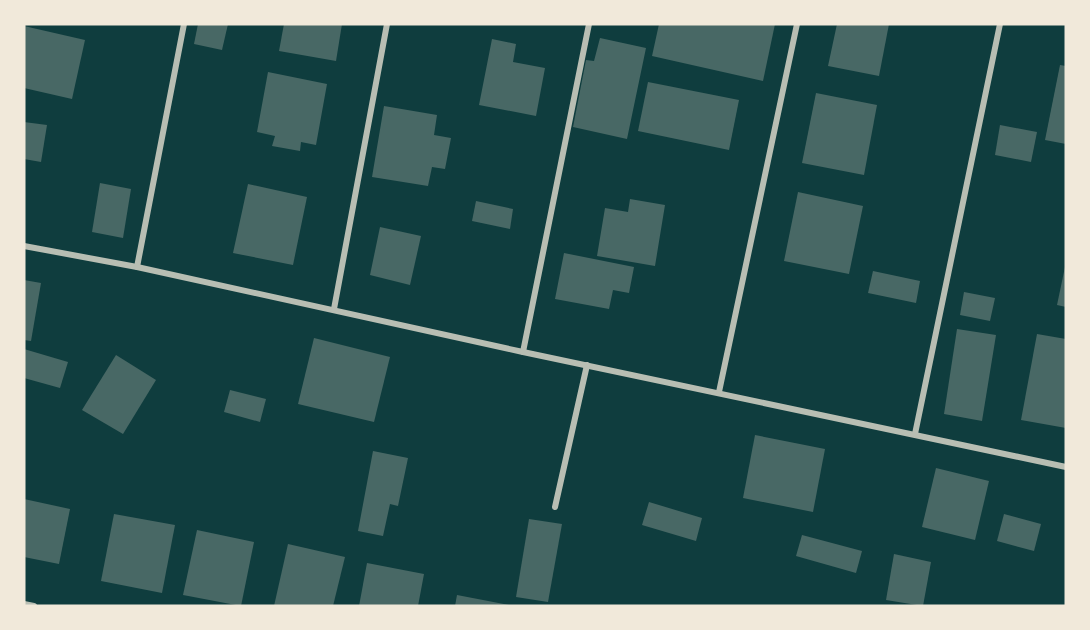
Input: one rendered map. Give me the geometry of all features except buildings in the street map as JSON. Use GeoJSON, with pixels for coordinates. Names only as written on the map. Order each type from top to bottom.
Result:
{"type":"FeatureCollection","features":[{"type":"Feature","properties":{"kind":"street"},"geometry":{"type":"LineString","coordinates":[[137,267],[184,24]]}},
{"type":"Feature","properties":{"kind":"street"},"geometry":{"type":"LineString","coordinates":[[334,309],[387,24]]}},
{"type":"Feature","properties":{"kind":"street"},"geometry":{"type":"LineString","coordinates":[[523,352],[589,24]]}},
{"type":"Feature","properties":{"kind":"street"},"geometry":{"type":"LineString","coordinates":[[719,392],[797,24]]}},
{"type":"Feature","properties":{"kind":"street"},"geometry":{"type":"LineString","coordinates":[[915,434],[1000,24]]}},
{"type":"Feature","properties":{"kind":"street"},"geometry":{"type":"LineString","coordinates":[[24,246],[137,267],[523,352],[1066,467]]}},
{"type":"Feature","properties":{"kind":"street"},"geometry":{"type":"LineString","coordinates":[[555,507],[587,365]]}},
{"type":"Feature","properties":{"kind":"street"},"geometry":{"type":"LineString","coordinates":[[24,604],[34,606]]}}]}
